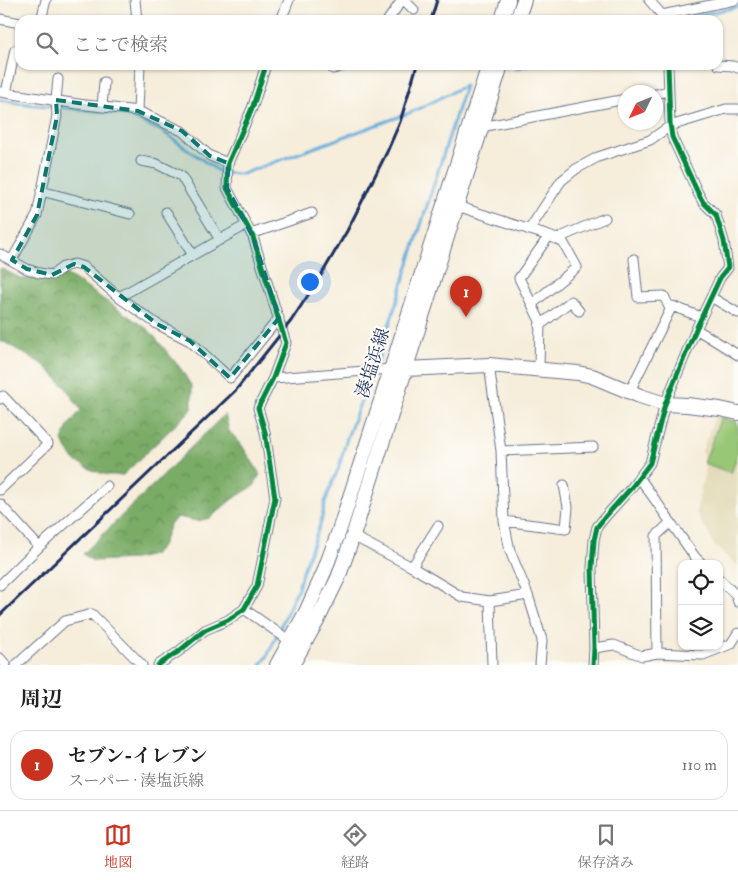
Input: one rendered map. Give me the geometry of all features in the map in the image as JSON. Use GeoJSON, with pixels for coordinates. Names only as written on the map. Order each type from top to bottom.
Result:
{"type":"FeatureCollection","features":[{"type":"Feature","properties":{"kind":"main road"},"geometry":{"type":"LineString","coordinates":[[504,15],[508,0]]}},
{"type":"Feature","properties":{"kind":"main road"},"geometry":{"type":"LineString","coordinates":[[519,15],[524,0]]}},
{"type":"Feature","properties":{"kind":"main road","name":"湊塩浜線"},"geometry":{"type":"LineString","coordinates":[[277,665],[306,612],[324,572],[339,531],[487,70]]}},
{"type":"Feature","properties":{"kind":"main road","name":"湊塩浜線"},"geometry":{"type":"LineString","coordinates":[[292,665],[318,620],[338,578],[353,536],[499,70]]}},
{"type":"Feature","properties":{"kind":"main road"},"geometry":{"type":"LineString","coordinates":[[406,369],[488,365],[578,372],[665,404],[720,409],[738,413]]}},
{"type":"Feature","properties":{"kind":"street"},"geometry":{"type":"LineString","coordinates":[[42,15],[46,0]]}},
{"type":"Feature","properties":{"kind":"street"},"geometry":{"type":"LineString","coordinates":[[135,0],[136,15]]}},
{"type":"Feature","properties":{"kind":"street"},"geometry":{"type":"LineString","coordinates":[[283,15],[289,0]]}},
{"type":"Feature","properties":{"kind":"street"},"geometry":{"type":"LineString","coordinates":[[392,15],[403,0],[414,10]]}},
{"type":"Feature","properties":{"kind":"street"},"geometry":{"type":"LineString","coordinates":[[648,0],[661,15]]}},
{"type":"Feature","properties":{"kind":"street"},"geometry":{"type":"LineString","coordinates":[[672,15],[736,0]]}},
{"type":"Feature","properties":{"kind":"street"},"geometry":{"type":"LineString","coordinates":[[0,19],[15,22]]}},
{"type":"Feature","properties":{"kind":"street"},"geometry":{"type":"LineString","coordinates":[[15,50],[3,92],[56,105],[138,111],[182,131],[210,156],[228,164]]}},
{"type":"Feature","properties":{"kind":"street"},"geometry":{"type":"LineString","coordinates":[[723,65],[738,68]]}},
{"type":"Feature","properties":{"kind":"street"},"geometry":{"type":"LineString","coordinates":[[138,111],[140,70]]}},
{"type":"Feature","properties":{"kind":"street"},"geometry":{"type":"LineString","coordinates":[[158,665],[178,652],[205,630],[228,620],[244,609],[257,586],[275,498],[265,432],[258,408],[273,378],[286,343],[251,234],[227,188],[228,164],[253,106],[264,70]]}},
{"type":"Feature","properties":{"kind":"street"},"geometry":{"type":"LineString","coordinates":[[593,665],[592,568],[597,527],[650,463],[665,404],[701,317],[720,278],[728,268],[724,241],[716,215],[703,202],[672,137],[668,70]]}},
{"type":"Feature","properties":{"kind":"street"},"geometry":{"type":"LineString","coordinates":[[12,260],[36,215],[57,116],[58,79]]}},
{"type":"Feature","properties":{"kind":"street"},"geometry":{"type":"LineString","coordinates":[[102,107],[104,82]]}},
{"type":"Feature","properties":{"kind":"street"},"geometry":{"type":"LineString","coordinates":[[663,92],[668,91]]}},
{"type":"Feature","properties":{"kind":"street"},"geometry":{"type":"LineString","coordinates":[[481,127],[618,101]]}},
{"type":"Feature","properties":{"kind":"street"},"geometry":{"type":"LineString","coordinates":[[529,230],[561,181],[576,169],[598,157],[650,140],[670,126],[726,109],[738,109]]}},
{"type":"Feature","properties":{"kind":"street"},"geometry":{"type":"LineString","coordinates":[[141,160],[157,164],[182,176],[220,240]]}},
{"type":"Feature","properties":{"kind":"street"},"geometry":{"type":"LineString","coordinates":[[41,192],[130,214]]}},
{"type":"Feature","properties":{"kind":"street"},"geometry":{"type":"LineString","coordinates":[[457,206],[564,242],[577,267],[532,304]]}},
{"type":"Feature","properties":{"kind":"street"},"geometry":{"type":"LineString","coordinates":[[166,212],[193,255]]}},
{"type":"Feature","properties":{"kind":"street"},"geometry":{"type":"LineString","coordinates":[[251,234],[312,212]]}},
{"type":"Feature","properties":{"kind":"street"},"geometry":{"type":"LineString","coordinates":[[539,369],[540,321],[519,278],[552,237],[605,218]]}},
{"type":"Feature","properties":{"kind":"street"},"geometry":{"type":"LineString","coordinates":[[118,297],[246,225]]}},
{"type":"Feature","properties":{"kind":"street"},"geometry":{"type":"LineString","coordinates":[[0,254],[39,273],[52,275],[63,267],[74,264],[84,267],[118,297],[157,324],[190,341],[230,378],[278,318]]}},
{"type":"Feature","properties":{"kind":"street"},"geometry":{"type":"LineString","coordinates":[[634,259],[638,297],[664,296],[670,309]]}},
{"type":"Feature","properties":{"kind":"street"},"geometry":{"type":"LineString","coordinates":[[711,297],[738,313]]}},
{"type":"Feature","properties":{"kind":"street"},"geometry":{"type":"LineString","coordinates":[[539,326],[571,301],[579,311]]}},
{"type":"Feature","properties":{"kind":"street"},"geometry":{"type":"LineString","coordinates":[[630,391],[672,306],[701,317]]}},
{"type":"Feature","properties":{"kind":"street"},"geometry":{"type":"LineString","coordinates":[[696,328],[738,355]]}},
{"type":"Feature","properties":{"kind":"street"},"geometry":{"type":"LineString","coordinates":[[488,365],[501,450],[504,521],[510,552],[528,595],[542,640],[540,665]]}},
{"type":"Feature","properties":{"kind":"street"},"geometry":{"type":"LineString","coordinates":[[273,378],[391,369]]}},
{"type":"Feature","properties":{"kind":"street"},"geometry":{"type":"LineString","coordinates":[[0,399],[2,396],[48,444],[0,490]]}},
{"type":"Feature","properties":{"kind":"street"},"geometry":{"type":"LineString","coordinates":[[501,450],[593,447]]}},
{"type":"Feature","properties":{"kind":"street"},"geometry":{"type":"LineString","coordinates":[[639,477],[698,560]]}},
{"type":"Feature","properties":{"kind":"street"},"geometry":{"type":"LineString","coordinates":[[504,521],[566,529],[568,508],[564,485]]}},
{"type":"Feature","properties":{"kind":"street"},"geometry":{"type":"LineString","coordinates":[[0,585],[106,486]]}},
{"type":"Feature","properties":{"kind":"street"},"geometry":{"type":"LineString","coordinates":[[0,504],[39,548]]}},
{"type":"Feature","properties":{"kind":"street"},"geometry":{"type":"LineString","coordinates":[[658,653],[656,536],[671,522]]}},
{"type":"Feature","properties":{"kind":"street"},"geometry":{"type":"LineString","coordinates":[[412,567],[438,526]]}},
{"type":"Feature","properties":{"kind":"street"},"geometry":{"type":"LineString","coordinates":[[353,536],[412,567],[462,597],[490,601],[528,595]]}},
{"type":"Feature","properties":{"kind":"street"},"geometry":{"type":"LineString","coordinates":[[723,583],[736,595],[738,602]]}},
{"type":"Feature","properties":{"kind":"street"},"geometry":{"type":"LineString","coordinates":[[490,601],[492,665]]}},
{"type":"Feature","properties":{"kind":"street"},"geometry":{"type":"LineString","coordinates":[[244,609],[290,641]]}},
{"type":"Feature","properties":{"kind":"street"},"geometry":{"type":"LineString","coordinates":[[16,665],[65,621],[92,614],[142,665]]}},
{"type":"Feature","properties":{"kind":"street"},"geometry":{"type":"LineString","coordinates":[[594,648],[614,645],[642,656],[658,653],[703,655],[731,644],[737,635]]}},
{"type":"Feature","properties":{"kind":"street"},"geometry":{"type":"LineString","coordinates":[[0,658],[6,665]]}},
{"type":"Feature","properties":{"kind":"highlighted area"},"geometry":{"type":"Polygon","coordinates":[[[56,100],[138,111],[182,131],[210,156],[228,163],[227,188],[253,237],[279,318],[230,378],[190,341],[157,324],[84,267],[74,264],[52,275],[27,269],[12,260],[37,215],[57,116],[56,100]]]}},
{"type":"Feature","properties":{"kind":"shaded area"},"geometry":{"type":"Polygon","coordinates":[[[719,414],[738,420],[738,566],[715,546],[696,513],[705,470],[702,451],[715,417],[719,414]]]}},
{"type":"Feature","properties":{"kind":"green space"},"geometry":{"type":"Polygon","coordinates":[[[0,268],[22,279],[41,279],[66,274],[149,330],[181,369],[192,387],[192,409],[123,475],[107,475],[92,470],[74,460],[62,441],[68,426],[81,410],[66,388],[44,365],[4,342],[0,342],[0,268]]]}},
{"type":"Feature","properties":{"kind":"green space"},"geometry":{"type":"Polygon","coordinates":[[[225,414],[229,431],[241,444],[260,474],[254,486],[231,500],[210,518],[197,521],[178,517],[170,524],[162,546],[153,555],[135,559],[93,561],[83,554],[225,414]]]}},
{"type":"Feature","properties":{"kind":"green space"},"geometry":{"type":"Polygon","coordinates":[[[721,417],[738,423],[738,454],[731,473],[704,463],[721,417]]]}},
{"type":"Feature","properties":{"kind":"waterway"},"geometry":{"type":"LineString","coordinates":[[700,15],[738,7]]}},
{"type":"Feature","properties":{"kind":"waterway"},"geometry":{"type":"LineString","coordinates":[[0,100],[123,114],[162,131],[221,173],[242,174],[412,112],[464,86]]}},
{"type":"Feature","properties":{"kind":"waterway"},"geometry":{"type":"LineString","coordinates":[[261,665],[267,657],[298,590],[347,438],[377,364],[465,86]]}},
{"type":"Feature","properties":{"kind":"railway"},"geometry":{"type":"LineString","coordinates":[[432,15],[437,0]]}},
{"type":"Feature","properties":{"kind":"railway"},"geometry":{"type":"LineString","coordinates":[[0,615],[236,390],[291,321],[347,231],[387,152],[400,122],[416,70]]}},
{"type":"Feature","properties":{"kind":"cycle path"},"geometry":{"type":"LineString","coordinates":[[158,665],[178,652],[205,630],[228,620],[244,609],[257,586],[275,498],[265,432],[258,408],[273,378],[286,343],[253,237],[227,188],[228,163],[253,106],[264,70]]}},
{"type":"Feature","properties":{"kind":"cycle path"},"geometry":{"type":"LineString","coordinates":[[593,665],[592,568],[597,527],[650,463],[665,404],[696,329],[720,278],[728,268],[724,241],[716,215],[703,202],[672,137],[668,70]]}},
{"type":"Feature","properties":{"kind":"place","name":"セブン-イレブン"},"geometry":{"type":"Point","coordinates":[466,317]}}]}
